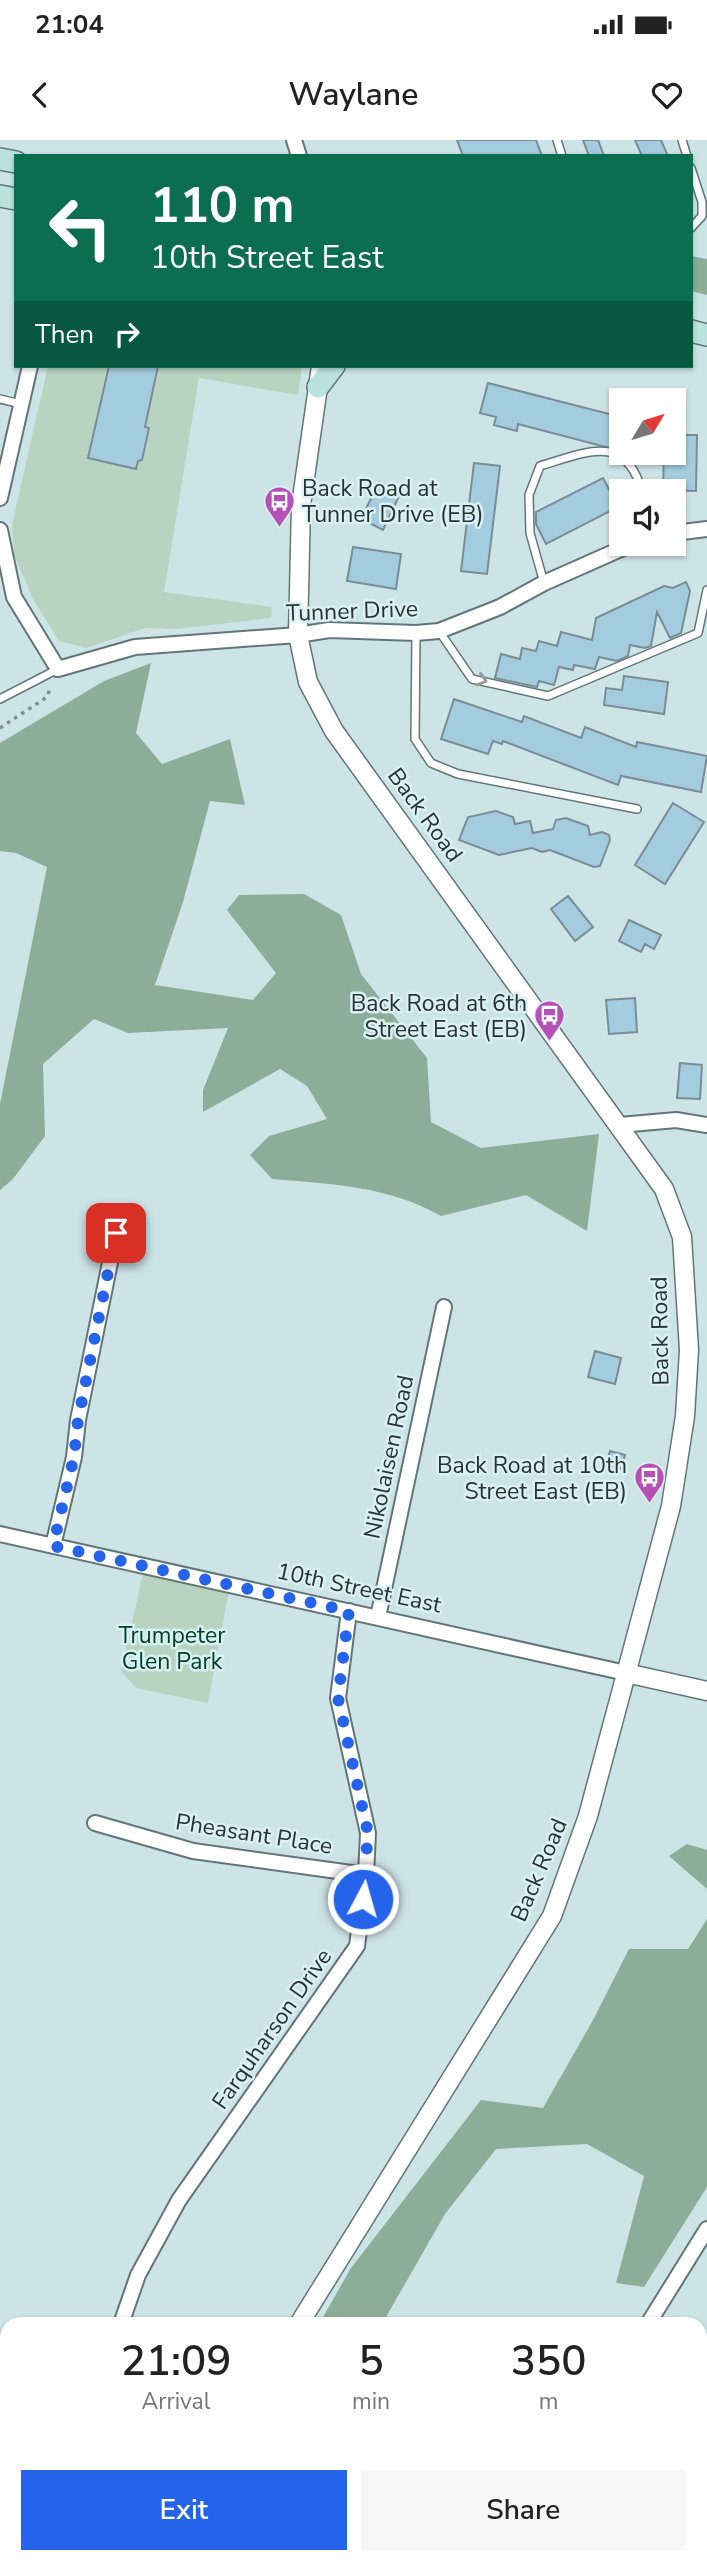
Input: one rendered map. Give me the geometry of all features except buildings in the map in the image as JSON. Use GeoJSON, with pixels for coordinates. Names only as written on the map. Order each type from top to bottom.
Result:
{"type":"FeatureCollection","features":[{"type":"Feature","properties":{"kind":"street"},"geometry":{"type":"LineString","coordinates":[[0,498],[30,368]]}},
{"type":"Feature","properties":{"kind":"street","name":"Back Road"},"geometry":{"type":"LineString","coordinates":[[303,2317],[552,1916],[588,1816],[671,1506],[685,1416],[689,1350],[682,1237],[663,1189],[620,1125],[334,731],[308,682],[298,635],[301,505],[318,373]]}},
{"type":"Feature","properties":{"kind":"street"},"geometry":{"type":"LineString","coordinates":[[686,532],[707,529]]}},
{"type":"Feature","properties":{"kind":"street"},"geometry":{"type":"LineString","coordinates":[[1,536],[14,597],[58,669]]}},
{"type":"Feature","properties":{"kind":"street","name":"Tunner Drive"},"geometry":{"type":"LineString","coordinates":[[58,669],[135,647],[298,635],[329,630],[416,633],[439,631],[500,607],[544,583],[609,554]]}},
{"type":"Feature","properties":{"kind":"street"},"geometry":{"type":"LineString","coordinates":[[620,1125],[676,1120],[707,1125]]}},
{"type":"Feature","properties":{"kind":"street"},"geometry":{"type":"LineString","coordinates":[[53,1546],[74,1457],[78,1420],[116,1233]]}},
{"type":"Feature","properties":{"kind":"street","name":"Nikolaisen Road"},"geometry":{"type":"LineString","coordinates":[[378,1617],[444,1307]]}},
{"type":"Feature","properties":{"kind":"street","name":"10th Street East"},"geometry":{"type":"LineString","coordinates":[[0,1534],[707,1691]]}},
{"type":"Feature","properties":{"kind":"street","name":"Farquharson Drive"},"geometry":{"type":"LineString","coordinates":[[123,2317],[138,2275],[179,2200],[358,1947],[368,1833],[338,1698],[349,1611]]}},
{"type":"Feature","properties":{"kind":"street","name":"Pheasant Place"},"geometry":{"type":"LineString","coordinates":[[95,1824],[193,1851],[366,1875]]}},
{"type":"Feature","properties":{"kind":"street"},"geometry":{"type":"LineString","coordinates":[[652,2317],[707,2229]]}},
{"type":"Feature","properties":{"kind":"lane"},"geometry":{"type":"LineString","coordinates":[[693,174],[702,202],[702,216],[693,227]]}},
{"type":"Feature","properties":{"kind":"lane"},"geometry":{"type":"LineString","coordinates":[[0,399],[21,404]]}},
{"type":"Feature","properties":{"kind":"lane"},"geometry":{"type":"LineString","coordinates":[[544,583],[530,533],[529,495],[540,466],[596,449],[621,456],[637,473],[639,479]]}},
{"type":"Feature","properties":{"kind":"lane"},"geometry":{"type":"LineString","coordinates":[[439,631],[472,679],[548,696],[698,633],[707,590]]}},
{"type":"Feature","properties":{"kind":"lane"},"geometry":{"type":"LineString","coordinates":[[416,633],[415,739],[431,763],[457,774],[637,809]]}},
{"type":"Feature","properties":{"kind":"lane"},"geometry":{"type":"LineString","coordinates":[[0,699],[58,669]]}},
{"type":"Feature","properties":{"kind":"path"},"geometry":{"type":"LineString","coordinates":[[0,728],[47,697],[58,669]]}},
{"type":"Feature","properties":{"kind":"green space"},"geometry":{"type":"Polygon","coordinates":[[[693,256],[707,259],[707,295],[693,292],[693,256]]]}},
{"type":"Feature","properties":{"kind":"green space"},"geometry":{"type":"Polygon","coordinates":[[[48,368],[302,368],[298,395],[199,378],[164,592],[272,607],[271,618],[177,629],[145,628],[86,648],[59,641],[33,599],[14,555],[12,525],[48,368]]]}},
{"type":"Feature","properties":{"kind":"green space"},"geometry":{"type":"Polygon","coordinates":[[[151,663],[136,733],[162,764],[230,739],[245,805],[210,801],[183,902],[155,985],[253,1000],[276,973],[227,910],[239,895],[304,894],[341,915],[361,974],[427,1058],[431,1122],[481,1148],[599,1134],[587,1231],[526,1195],[441,1216],[401,1198],[380,1192],[272,1179],[250,1155],[269,1136],[327,1119],[307,1086],[280,1069],[203,1112],[203,1090],[228,1028],[128,1033],[94,1019],[43,1064],[45,1136],[13,1179],[0,1190],[0,1104],[47,867],[16,853],[0,851],[0,743],[104,681],[151,663]]]}},
{"type":"Feature","properties":{"kind":"green space","name":"Trumpeter Glen Park"},"geometry":{"type":"Polygon","coordinates":[[[145,1565],[230,1585],[208,1703],[136,1688],[121,1671],[145,1565]]]}},
{"type":"Feature","properties":{"kind":"green space"},"geometry":{"type":"Polygon","coordinates":[[[687,1844],[707,1850],[707,1889],[669,1856],[687,1844]]]}},
{"type":"Feature","properties":{"kind":"green space"},"geometry":{"type":"Polygon","coordinates":[[[707,1919],[707,2187],[644,2287],[616,2283],[644,2176],[587,2144],[496,2149],[445,2214],[386,2317],[323,2317],[351,2268],[481,2100],[543,2108],[593,2020],[629,1949],[688,1949],[707,1919]]]}},
{"type":"Feature","properties":{"kind":"place","name":"Back Road at Tunner Drive (EB)"},"geometry":{"type":"Point","coordinates":[279,528]}},
{"type":"Feature","properties":{"kind":"place","name":"Back Road at 6th Street East (EB)"},"geometry":{"type":"Point","coordinates":[550,1043]}},
{"type":"Feature","properties":{"kind":"place","name":"Back Road at 10th Street East (EB)"},"geometry":{"type":"Point","coordinates":[650,1505]}},
{"type":"Feature","properties":{"kind":"route"},"geometry":{"type":"LineString","coordinates":[[116,1233],[78,1420],[74,1457],[53,1546],[349,1611],[338,1698],[368,1833],[363,1899]]}}]}
